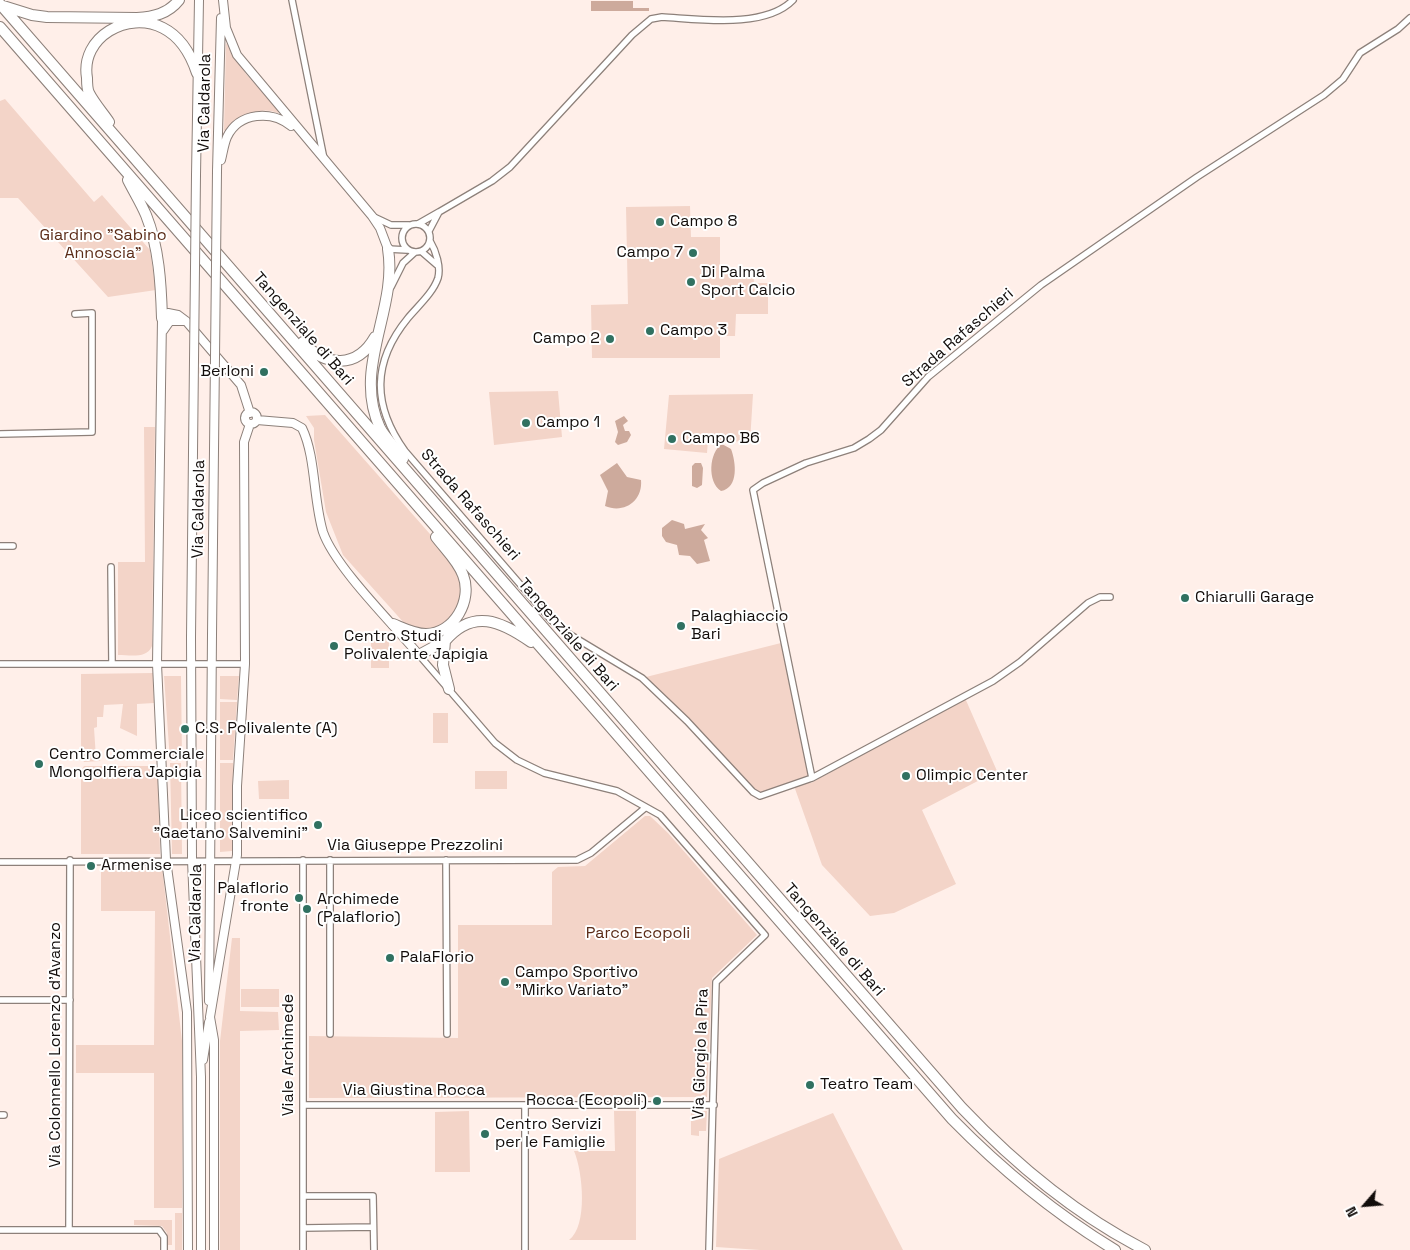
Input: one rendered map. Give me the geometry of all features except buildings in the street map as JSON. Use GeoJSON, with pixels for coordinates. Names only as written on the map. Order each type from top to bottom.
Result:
{"type":"FeatureCollection","features":[{"type":"Feature","properties":{"kind":"highway"},"geometry":{"type":"LineString","coordinates":[[0,4],[47,18],[137,18],[151,17],[165,12],[179,0]]}},
{"type":"Feature","properties":{"kind":"highway","name":"Tangenziale di Bari"},"geometry":{"type":"LineString","coordinates":[[0,4],[962,1108],[1014,1160],[1041,1183],[1100,1225],[1145,1250]]}},
{"type":"Feature","properties":{"kind":"highway"},"geometry":{"type":"LineString","coordinates":[[130,154],[89,93],[86,71],[88,56],[95,44],[116,26],[129,22],[155,25],[176,37],[187,50],[197,73]]}},
{"type":"Feature","properties":{"kind":"highway","name":"Tangenziale di Bari"},"geometry":{"type":"LineString","coordinates":[[0,26],[952,1119],[1004,1170],[1032,1194],[1115,1250]]}},
{"type":"Feature","properties":{"kind":"highway"},"geometry":{"type":"LineString","coordinates":[[122,168],[146,216],[156,252],[161,282],[162,318]]}},
{"type":"Feature","properties":{"kind":"highway"},"geometry":{"type":"LineString","coordinates":[[388,249],[390,269],[388,293],[378,330],[370,382],[374,408],[381,429],[402,457],[422,490]]}},
{"type":"Feature","properties":{"kind":"highway"},"geometry":{"type":"LineString","coordinates":[[269,313],[281,318],[316,356],[329,360],[341,361],[356,357],[372,341],[378,330]]}},
{"type":"Feature","properties":{"kind":"highway"},"geometry":{"type":"LineString","coordinates":[[411,499],[464,576],[465,598],[461,610],[454,622],[434,633],[424,643],[419,655]]}},
{"type":"Feature","properties":{"kind":"highway"},"geometry":{"type":"LineString","coordinates":[[419,655],[445,641],[462,626],[476,622],[492,621],[507,625],[542,649]]}},
{"type":"Feature","properties":{"kind":"highway"},"geometry":{"type":"LineString","coordinates":[[393,624],[424,634],[434,633]]}},
{"type":"Feature","properties":{"kind":"highway"},"geometry":{"type":"LineString","coordinates":[[445,641],[443,665],[449,689]]}},
{"type":"Feature","properties":{"kind":"street","name":"Via Caldarola"},"geometry":{"type":"LineString","coordinates":[[199,0],[190,663],[195,980],[201,1077],[201,1250]]}},
{"type":"Feature","properties":{"kind":"street","name":"Via Caldarola"},"geometry":{"type":"LineString","coordinates":[[214,1250],[214,1040],[210,1017],[212,635],[217,171],[222,0]]}},
{"type":"Feature","properties":{"kind":"street"},"geometry":{"type":"LineString","coordinates":[[222,0],[226,28],[237,55],[372,216],[380,228],[388,249]]}},
{"type":"Feature","properties":{"kind":"street"},"geometry":{"type":"LineString","coordinates":[[292,0],[324,161]]}},
{"type":"Feature","properties":{"kind":"street"},"geometry":{"type":"LineString","coordinates":[[372,216],[391,225],[418,224],[492,181],[510,167],[632,35],[651,19],[662,17],[734,20],[752,18],[785,8],[793,0]]}},
{"type":"Feature","properties":{"kind":"street","name":"Strada Rafaschieri"},"geometry":{"type":"LineString","coordinates":[[812,778],[755,508],[753,490],[763,482],[806,463],[854,448],[869,439],[881,430],[928,377],[1041,285],[1205,172],[1324,95],[1343,79],[1360,53],[1398,29],[1410,18]]}},
{"type":"Feature","properties":{"kind":"street"},"geometry":{"type":"LineString","coordinates":[[217,171],[228,136],[247,118],[260,115],[284,120],[308,141]]}},
{"type":"Feature","properties":{"kind":"street"},"geometry":{"type":"LineString","coordinates":[[438,212],[429,231],[438,268]]}},
{"type":"Feature","properties":{"kind":"street"},"geometry":{"type":"LineString","coordinates":[[418,224],[429,231]]}},
{"type":"Feature","properties":{"kind":"street"},"geometry":{"type":"LineString","coordinates":[[407,250],[402,238],[404,230],[410,225]]}},
{"type":"Feature","properties":{"kind":"street"},"geometry":{"type":"LineString","coordinates":[[388,249],[402,238]]}},
{"type":"Feature","properties":{"kind":"street"},"geometry":{"type":"LineString","coordinates":[[422,252],[430,241]]}},
{"type":"Feature","properties":{"kind":"street"},"geometry":{"type":"LineString","coordinates":[[388,249],[422,252],[438,268]]}},
{"type":"Feature","properties":{"kind":"street"},"geometry":{"type":"LineString","coordinates":[[388,293],[403,263],[414,252]]}},
{"type":"Feature","properties":{"kind":"street","name":"Strada Rafaschieri"},"geometry":{"type":"LineString","coordinates":[[438,268],[437,280],[395,335],[382,366],[382,396],[386,418],[392,433],[405,451],[559,628],[642,678],[687,721],[753,792],[760,796],[812,778],[999,677],[1026,657],[1088,603],[1100,597],[1110,597]]}},
{"type":"Feature","properties":{"kind":"street"},"geometry":{"type":"LineString","coordinates":[[0,434],[92,432],[92,313],[75,314]]}},
{"type":"Feature","properties":{"kind":"street"},"geometry":{"type":"LineString","coordinates":[[162,318],[168,313],[178,315],[186,321],[240,385],[250,412],[256,414],[254,422],[293,423],[302,428],[307,438],[314,497],[330,548],[343,566],[495,744],[517,760],[544,773],[617,791],[645,808]]}},
{"type":"Feature","properties":{"kind":"street","name":"Via Caldarola"},"geometry":{"type":"LineString","coordinates":[[162,318],[157,664],[166,860],[187,1012],[188,1250]]}},
{"type":"Feature","properties":{"kind":"street"},"geometry":{"type":"LineString","coordinates":[[162,332],[170,321],[186,321]]}},
{"type":"Feature","properties":{"kind":"street","name":"Via Caldarola"},"geometry":{"type":"LineString","coordinates":[[201,1077],[236,861],[236,786],[245,664],[244,442],[254,422]]}},
{"type":"Feature","properties":{"kind":"street"},"geometry":{"type":"LineString","coordinates":[[0,546],[13,546]]}},
{"type":"Feature","properties":{"kind":"street"},"geometry":{"type":"LineString","coordinates":[[111,566],[112,664]]}},
{"type":"Feature","properties":{"kind":"street"},"geometry":{"type":"LineString","coordinates":[[0,664],[245,664]]}},
{"type":"Feature","properties":{"kind":"street","name":"Via Giuseppe Prezzolini"},"geometry":{"type":"LineString","coordinates":[[0,862],[70,860],[580,860],[645,808]]}},
{"type":"Feature","properties":{"kind":"street","name":"Via Giorgio la Pira"},"geometry":{"type":"LineString","coordinates":[[645,808],[660,815],[765,935],[716,982],[709,1250]]}},
{"type":"Feature","properties":{"kind":"street","name":"Via Colonnello Lorenzo d'Avanzo"},"geometry":{"type":"LineString","coordinates":[[69,1230],[70,860]]}},
{"type":"Feature","properties":{"kind":"street","name":"Viale Archimede"},"geometry":{"type":"LineString","coordinates":[[302,860],[303,1250]]}},
{"type":"Feature","properties":{"kind":"street"},"geometry":{"type":"LineString","coordinates":[[330,860],[330,1034]]}},
{"type":"Feature","properties":{"kind":"street"},"geometry":{"type":"LineString","coordinates":[[446,860],[447,1034]]}},
{"type":"Feature","properties":{"kind":"street","name":"Via Caldarola"},"geometry":{"type":"LineString","coordinates":[[187,1012],[195,980]]}},
{"type":"Feature","properties":{"kind":"street"},"geometry":{"type":"LineString","coordinates":[[0,1000],[70,1000]]}},
{"type":"Feature","properties":{"kind":"street","name":"Via Giustina Rocca"},"geometry":{"type":"LineString","coordinates":[[303,1105],[714,1105]]}},
{"type":"Feature","properties":{"kind":"street"},"geometry":{"type":"LineString","coordinates":[[525,1105],[525,1250]]}},
{"type":"Feature","properties":{"kind":"street"},"geometry":{"type":"LineString","coordinates":[[303,1196],[373,1196],[374,1250]]}},
{"type":"Feature","properties":{"kind":"street"},"geometry":{"type":"LineString","coordinates":[[303,1228],[373,1227]]}},
{"type":"Feature","properties":{"kind":"street"},"geometry":{"type":"LineString","coordinates":[[0,1230],[159,1230],[164,1237],[164,1250]]}},
{"type":"Feature","properties":{"kind":"green space"},"geometry":{"type":"Polygon","coordinates":[[[226,43],[246,74],[279,111],[278,113],[264,110],[257,111],[243,117],[226,131],[224,130],[226,43]]]}},
{"type":"Feature","properties":{"kind":"green space","name":"Giardino \"Sabino Annoscia\""},"geometry":{"type":"Polygon","coordinates":[[[5,99],[94,202],[102,195],[150,250],[156,290],[108,297],[18,198],[0,198],[0,101],[5,99]]]}},
{"type":"Feature","properties":{"kind":"green space","name":"Di Palma Sport Calcio"},"geometry":{"type":"Polygon","coordinates":[[[690,206],[691,237],[720,237],[720,269],[753,270],[754,283],[768,283],[768,314],[736,314],[735,336],[720,336],[720,358],[592,358],[591,305],[628,304],[626,207],[690,206]]]}},
{"type":"Feature","properties":{"kind":"green space","name":"Campo 1"},"geometry":{"type":"Polygon","coordinates":[[[558,391],[562,437],[494,445],[489,392],[558,391]]]}},
{"type":"Feature","properties":{"kind":"green space"},"geometry":{"type":"Polygon","coordinates":[[[753,394],[750,442],[708,440],[707,453],[664,449],[669,395],[753,394]]]}},
{"type":"Feature","properties":{"kind":"green space"},"geometry":{"type":"Polygon","coordinates":[[[325,415],[452,559],[458,574],[459,602],[455,613],[447,622],[436,627],[422,628],[405,624],[343,555],[326,512],[314,440],[314,428],[306,416],[325,415]]]}},
{"type":"Feature","properties":{"kind":"green space"},"geometry":{"type":"Polygon","coordinates":[[[144,427],[155,427],[152,646],[150,650],[142,655],[118,655],[118,562],[145,562],[144,427]]]}},
{"type":"Feature","properties":{"kind":"green space"},"geometry":{"type":"Polygon","coordinates":[[[371,638],[389,638],[389,668],[371,668],[371,638]]]}},
{"type":"Feature","properties":{"kind":"green space","name":"Olimpic Center"},"geometry":{"type":"Polygon","coordinates":[[[781,643],[811,783],[965,698],[997,771],[922,810],[956,884],[894,913],[870,916],[822,865],[793,783],[760,796],[687,721],[625,667],[646,677],[781,643]]]}},
{"type":"Feature","properties":{"kind":"green space"},"geometry":{"type":"Polygon","coordinates":[[[153,673],[154,703],[137,704],[137,736],[120,728],[123,704],[104,705],[103,717],[97,717],[97,727],[94,728],[96,758],[101,758],[100,761],[84,762],[81,756],[81,674],[153,673]]]}},
{"type":"Feature","properties":{"kind":"green space"},"geometry":{"type":"Polygon","coordinates":[[[164,676],[181,676],[182,760],[170,761],[164,676]]]}},
{"type":"Feature","properties":{"kind":"green space"},"geometry":{"type":"Polygon","coordinates":[[[220,676],[239,676],[237,700],[220,699],[220,676]]]}},
{"type":"Feature","properties":{"kind":"green space"},"geometry":{"type":"Polygon","coordinates":[[[220,702],[237,702],[233,760],[220,760],[220,702]]]}},
{"type":"Feature","properties":{"kind":"green space"},"geometry":{"type":"Polygon","coordinates":[[[433,713],[448,713],[448,743],[433,743],[433,713]]]}},
{"type":"Feature","properties":{"kind":"green space"},"geometry":{"type":"Polygon","coordinates":[[[170,763],[181,763],[182,854],[172,854],[170,763]]]}},
{"type":"Feature","properties":{"kind":"green space"},"geometry":{"type":"Polygon","coordinates":[[[220,763],[233,763],[232,851],[220,852],[220,763]]]}},
{"type":"Feature","properties":{"kind":"green space"},"geometry":{"type":"Polygon","coordinates":[[[84,766],[158,766],[160,854],[81,854],[81,771],[84,766]]]}},
{"type":"Feature","properties":{"kind":"green space"},"geometry":{"type":"Polygon","coordinates":[[[475,771],[507,771],[507,789],[475,789],[475,771]]]}},
{"type":"Feature","properties":{"kind":"green space"},"geometry":{"type":"Polygon","coordinates":[[[289,780],[289,799],[259,799],[258,781],[289,780]]]}},
{"type":"Feature","properties":{"kind":"green space","name":"Parco Ecopoli"},"geometry":{"type":"Polygon","coordinates":[[[645,816],[650,816],[668,833],[757,935],[712,978],[707,1097],[309,1098],[309,1036],[458,1038],[458,925],[552,925],[552,872],[558,867],[585,866],[645,816]]]}},
{"type":"Feature","properties":{"kind":"green space"},"geometry":{"type":"Polygon","coordinates":[[[101,867],[162,867],[182,1041],[182,1208],[154,1208],[154,1073],[76,1073],[76,1045],[154,1045],[155,911],[101,911],[101,867]]]}},
{"type":"Feature","properties":{"kind":"green space"},"geometry":{"type":"Polygon","coordinates":[[[232,938],[240,938],[240,1011],[278,1012],[279,1030],[240,1031],[240,1250],[220,1250],[220,1041],[232,938]]]}},
{"type":"Feature","properties":{"kind":"green space"},"geometry":{"type":"Polygon","coordinates":[[[241,989],[279,989],[279,1007],[241,1007],[241,989]]]}},
{"type":"Feature","properties":{"kind":"green space"},"geometry":{"type":"Polygon","coordinates":[[[469,1111],[470,1172],[435,1172],[435,1112],[469,1111]]]}},
{"type":"Feature","properties":{"kind":"green space"},"geometry":{"type":"Polygon","coordinates":[[[614,1111],[636,1111],[636,1240],[569,1240],[575,1233],[579,1223],[582,1198],[580,1172],[574,1151],[615,1151],[614,1111]]]}},
{"type":"Feature","properties":{"kind":"green space"},"geometry":{"type":"Polygon","coordinates":[[[691,1111],[707,1111],[706,1131],[699,1131],[699,1136],[691,1135],[691,1111]]]}},
{"type":"Feature","properties":{"kind":"green space"},"geometry":{"type":"Polygon","coordinates":[[[833,1113],[903,1250],[760,1250],[716,1247],[719,1159],[833,1113]]]}},
{"type":"Feature","properties":{"kind":"green space"},"geometry":{"type":"Polygon","coordinates":[[[175,1213],[182,1213],[182,1250],[175,1250],[175,1213]]]}},
{"type":"Feature","properties":{"kind":"green space"},"geometry":{"type":"Polygon","coordinates":[[[134,1220],[172,1220],[172,1245],[167,1245],[167,1233],[162,1226],[134,1225],[134,1220]]]}},
{"type":"Feature","properties":{"kind":"shaded area"},"geometry":{"type":"Polygon","coordinates":[[[591,1],[633,1],[633,8],[649,8],[649,11],[591,11],[591,1]]]}},
{"type":"Feature","properties":{"kind":"shaded area"},"geometry":{"type":"Polygon","coordinates":[[[624,416],[628,421],[623,425],[625,431],[629,431],[631,435],[627,442],[618,445],[615,442],[618,432],[615,421],[624,416]]]}},
{"type":"Feature","properties":{"kind":"shaded area"},"geometry":{"type":"Polygon","coordinates":[[[722,444],[731,449],[735,474],[731,485],[721,491],[713,481],[711,467],[714,453],[722,444]]]}},
{"type":"Feature","properties":{"kind":"shaded area"},"geometry":{"type":"Polygon","coordinates":[[[617,463],[627,477],[641,480],[641,487],[639,494],[631,504],[625,507],[612,508],[605,506],[608,491],[600,475],[617,463]]]}},
{"type":"Feature","properties":{"kind":"shaded area"},"geometry":{"type":"Polygon","coordinates":[[[695,463],[701,463],[703,468],[702,485],[697,488],[692,486],[692,466],[695,463]]]}},
{"type":"Feature","properties":{"kind":"shaded area"},"geometry":{"type":"Polygon","coordinates":[[[672,520],[684,524],[685,529],[705,524],[701,530],[708,538],[704,540],[710,561],[697,564],[690,556],[679,555],[677,545],[666,542],[662,536],[662,528],[672,520]]]}},
{"type":"Feature","properties":{"kind":"place","name":"Campo 8"},"geometry":{"type":"Point","coordinates":[660,222]}},
{"type":"Feature","properties":{"kind":"place","name":"Campo 7"},"geometry":{"type":"Point","coordinates":[693,253]}},
{"type":"Feature","properties":{"kind":"place","name":"Di Palma Sport Calcio"},"geometry":{"type":"Point","coordinates":[691,282]}},
{"type":"Feature","properties":{"kind":"place","name":"Campo 3"},"geometry":{"type":"Point","coordinates":[650,331]}},
{"type":"Feature","properties":{"kind":"place","name":"Campo 2"},"geometry":{"type":"Point","coordinates":[610,339]}},
{"type":"Feature","properties":{"kind":"place","name":"Berloni"},"geometry":{"type":"Point","coordinates":[264,372]}},
{"type":"Feature","properties":{"kind":"place","name":"Campo 1"},"geometry":{"type":"Point","coordinates":[526,423]}},
{"type":"Feature","properties":{"kind":"place","name":"Campo B6"},"geometry":{"type":"Point","coordinates":[672,439]}},
{"type":"Feature","properties":{"kind":"place","name":"Chiarulli Garage"},"geometry":{"type":"Point","coordinates":[1185,598]}},
{"type":"Feature","properties":{"kind":"place","name":"Palaghiaccio Bari"},"geometry":{"type":"Point","coordinates":[681,626]}},
{"type":"Feature","properties":{"kind":"place","name":"Centro Studi Polivalente Japigia"},"geometry":{"type":"Point","coordinates":[334,646]}},
{"type":"Feature","properties":{"kind":"place","name":"C.S. Polivalente (A)"},"geometry":{"type":"Point","coordinates":[185,729]}},
{"type":"Feature","properties":{"kind":"place","name":"Centro Commerciale Mongolfiera Japigia"},"geometry":{"type":"Point","coordinates":[39,764]}},
{"type":"Feature","properties":{"kind":"place","name":"Olimpic Center"},"geometry":{"type":"Point","coordinates":[906,776]}},
{"type":"Feature","properties":{"kind":"place","name":"Liceo scientifico \"Gaetano Salvemini\""},"geometry":{"type":"Point","coordinates":[318,825]}},
{"type":"Feature","properties":{"kind":"place","name":"Armenise"},"geometry":{"type":"Point","coordinates":[91,866]}},
{"type":"Feature","properties":{"kind":"place","name":"Palaflorio fronte"},"geometry":{"type":"Point","coordinates":[299,898]}},
{"type":"Feature","properties":{"kind":"place","name":"Archimede (Palaflorio)"},"geometry":{"type":"Point","coordinates":[307,909]}},
{"type":"Feature","properties":{"kind":"place","name":"PalaFlorio"},"geometry":{"type":"Point","coordinates":[390,958]}},
{"type":"Feature","properties":{"kind":"place","name":"Campo Sportivo \"Mirko Variato\""},"geometry":{"type":"Point","coordinates":[505,982]}},
{"type":"Feature","properties":{"kind":"place","name":"Teatro Team"},"geometry":{"type":"Point","coordinates":[810,1085]}},
{"type":"Feature","properties":{"kind":"place","name":"Rocca (Ecopoli)"},"geometry":{"type":"Point","coordinates":[657,1101]}},
{"type":"Feature","properties":{"kind":"place","name":"Centro Servizi per le Famiglie"},"geometry":{"type":"Point","coordinates":[485,1134]}}]}
